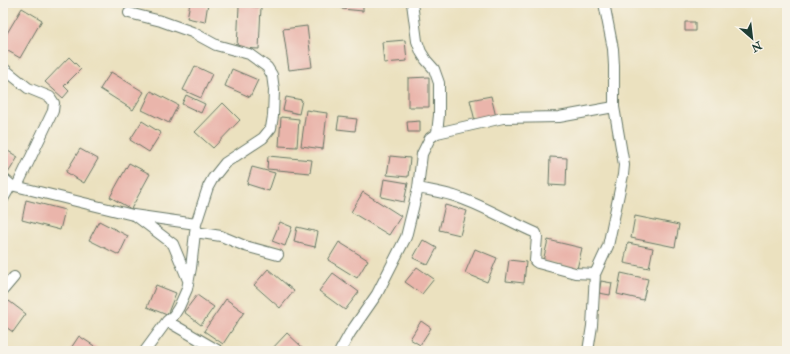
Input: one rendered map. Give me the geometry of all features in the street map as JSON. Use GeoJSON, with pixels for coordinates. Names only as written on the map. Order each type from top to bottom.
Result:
{"type":"FeatureCollection","features":[{"type":"Feature","properties":{"kind":"street"},"geometry":{"type":"LineString","coordinates":[[412,3],[417,41],[421,52],[434,69],[439,83],[439,115],[437,133]]}},
{"type":"Feature","properties":{"kind":"street"},"geometry":{"type":"LineString","coordinates":[[588,351],[592,326],[595,274],[608,246],[624,164],[614,107],[613,49],[604,3]]}},
{"type":"Feature","properties":{"kind":"street"},"geometry":{"type":"LineString","coordinates":[[129,13],[161,21],[192,32],[216,45],[248,54],[267,67],[272,75],[274,90],[271,128],[263,138],[225,164],[213,178],[208,187],[195,228],[191,268],[187,289],[174,315],[167,321],[144,351]]}},
{"type":"Feature","properties":{"kind":"street"},"geometry":{"type":"LineString","coordinates":[[3,68],[28,88],[50,97],[54,102],[53,111],[10,183],[3,199]]}},
{"type":"Feature","properties":{"kind":"street"},"geometry":{"type":"LineString","coordinates":[[340,351],[350,333],[377,294],[406,237],[418,188],[422,154],[430,138],[437,133],[503,118],[559,117],[614,107]]}},
{"type":"Feature","properties":{"kind":"street"},"geometry":{"type":"LineString","coordinates":[[10,183],[136,216],[195,228],[221,236],[245,246],[278,255]]}},
{"type":"Feature","properties":{"kind":"street"},"geometry":{"type":"LineString","coordinates":[[418,188],[460,197],[536,233],[535,260],[538,263],[575,273],[595,274]]}},
{"type":"Feature","properties":{"kind":"street"},"geometry":{"type":"LineString","coordinates":[[136,216],[173,244],[188,280]]}},
{"type":"Feature","properties":{"kind":"street"},"geometry":{"type":"LineString","coordinates":[[3,290],[14,277]]}},
{"type":"Feature","properties":{"kind":"street"},"geometry":{"type":"LineString","coordinates":[[167,321],[219,351]]}},
{"type":"Feature","properties":{"kind":"building"},"geometry":{"type":"Polygon","coordinates":[[[190,3],[208,3],[205,22],[187,18],[190,3]]]}},
{"type":"Feature","properties":{"kind":"building"},"geometry":{"type":"Polygon","coordinates":[[[343,3],[363,3],[363,11],[342,9],[343,3]]]}},
{"type":"Feature","properties":{"kind":"building"},"geometry":{"type":"Polygon","coordinates":[[[239,6],[261,7],[259,49],[237,48],[239,6]]]}},
{"type":"Feature","properties":{"kind":"building"},"geometry":{"type":"Polygon","coordinates":[[[22,8],[42,20],[20,58],[3,48],[3,40],[22,8]]]}},
{"type":"Feature","properties":{"kind":"building"},"geometry":{"type":"Polygon","coordinates":[[[685,22],[695,22],[695,31],[685,31],[685,22]]]}},
{"type":"Feature","properties":{"kind":"building"},"geometry":{"type":"Polygon","coordinates":[[[307,26],[312,67],[289,70],[283,29],[307,26]]]}},
{"type":"Feature","properties":{"kind":"building"},"geometry":{"type":"Polygon","coordinates":[[[405,40],[407,61],[384,63],[382,42],[405,40]]]}},
{"type":"Feature","properties":{"kind":"building"},"geometry":{"type":"Polygon","coordinates":[[[69,57],[81,69],[64,86],[69,91],[63,98],[45,82],[69,57]]]}},
{"type":"Feature","properties":{"kind":"building"},"geometry":{"type":"Polygon","coordinates":[[[195,66],[212,74],[201,98],[183,90],[195,66]]]}},
{"type":"Feature","properties":{"kind":"building"},"geometry":{"type":"Polygon","coordinates":[[[232,69],[258,80],[250,97],[225,86],[232,69]]]}},
{"type":"Feature","properties":{"kind":"building"},"geometry":{"type":"Polygon","coordinates":[[[111,72],[144,92],[133,110],[100,89],[111,72]]]}},
{"type":"Feature","properties":{"kind":"building"},"geometry":{"type":"Polygon","coordinates":[[[429,77],[429,107],[408,107],[408,78],[429,77]]]}},
{"type":"Feature","properties":{"kind":"building"},"geometry":{"type":"Polygon","coordinates":[[[151,91],[178,105],[169,123],[142,110],[151,91]]]}},
{"type":"Feature","properties":{"kind":"building"},"geometry":{"type":"Polygon","coordinates":[[[186,95],[205,104],[201,113],[182,104],[186,95]]]}},
{"type":"Feature","properties":{"kind":"building"},"geometry":{"type":"Polygon","coordinates":[[[491,96],[496,117],[475,121],[470,100],[491,96]]]}},
{"type":"Feature","properties":{"kind":"building"},"geometry":{"type":"Polygon","coordinates":[[[286,97],[302,100],[299,114],[283,110],[286,97]]]}},
{"type":"Feature","properties":{"kind":"building"},"geometry":{"type":"Polygon","coordinates":[[[223,103],[240,120],[213,148],[195,132],[223,103]]]}},
{"type":"Feature","properties":{"kind":"building"},"geometry":{"type":"Polygon","coordinates":[[[306,110],[327,113],[323,149],[301,146],[306,110]]]}},
{"type":"Feature","properties":{"kind":"building"},"geometry":{"type":"Polygon","coordinates":[[[281,117],[299,119],[297,147],[279,146],[281,117]]]}},
{"type":"Feature","properties":{"kind":"building"},"geometry":{"type":"Polygon","coordinates":[[[339,117],[357,119],[355,131],[337,129],[339,117]]]}},
{"type":"Feature","properties":{"kind":"building"},"geometry":{"type":"Polygon","coordinates":[[[142,121],[161,133],[149,152],[130,140],[142,121]]]}},
{"type":"Feature","properties":{"kind":"building"},"geometry":{"type":"Polygon","coordinates":[[[420,121],[420,132],[408,132],[407,122],[420,121]]]}},
{"type":"Feature","properties":{"kind":"building"},"geometry":{"type":"Polygon","coordinates":[[[3,148],[18,157],[8,173],[3,169],[3,148]]]}},
{"type":"Feature","properties":{"kind":"building"},"geometry":{"type":"Polygon","coordinates":[[[80,149],[98,159],[84,183],[66,172],[80,149]]]}},
{"type":"Feature","properties":{"kind":"building"},"geometry":{"type":"Polygon","coordinates":[[[268,156],[312,160],[310,173],[267,169],[268,156]]]}},
{"type":"Feature","properties":{"kind":"building"},"geometry":{"type":"Polygon","coordinates":[[[390,156],[410,158],[408,177],[387,175],[390,156]]]}},
{"type":"Feature","properties":{"kind":"building"},"geometry":{"type":"Polygon","coordinates":[[[550,157],[567,158],[566,186],[549,185],[550,157]]]}},
{"type":"Feature","properties":{"kind":"building"},"geometry":{"type":"Polygon","coordinates":[[[129,163],[150,174],[131,209],[110,197],[129,163]]]}},
{"type":"Feature","properties":{"kind":"building"},"geometry":{"type":"Polygon","coordinates":[[[252,167],[275,173],[269,191],[247,184],[252,167]]]}},
{"type":"Feature","properties":{"kind":"building"},"geometry":{"type":"Polygon","coordinates":[[[384,179],[408,183],[404,202],[381,197],[384,179]]]}},
{"type":"Feature","properties":{"kind":"building"},"geometry":{"type":"Polygon","coordinates":[[[363,192],[401,216],[389,235],[351,212],[363,192]]]}},
{"type":"Feature","properties":{"kind":"building"},"geometry":{"type":"Polygon","coordinates":[[[26,200],[65,210],[60,230],[22,220],[26,200]]]}},
{"type":"Feature","properties":{"kind":"building"},"geometry":{"type":"Polygon","coordinates":[[[445,205],[467,211],[460,235],[439,230],[445,205]]]}},
{"type":"Feature","properties":{"kind":"building"},"geometry":{"type":"Polygon","coordinates":[[[635,216],[679,225],[675,247],[631,238],[635,216]]]}},
{"type":"Feature","properties":{"kind":"building"},"geometry":{"type":"Polygon","coordinates":[[[99,221],[128,236],[119,255],[89,240],[99,221]]]}},
{"type":"Feature","properties":{"kind":"building"},"geometry":{"type":"Polygon","coordinates":[[[280,222],[292,227],[285,246],[272,241],[280,222]]]}},
{"type":"Feature","properties":{"kind":"building"},"geometry":{"type":"Polygon","coordinates":[[[297,227],[318,232],[315,247],[294,242],[297,227]]]}},
{"type":"Feature","properties":{"kind":"building"},"geometry":{"type":"Polygon","coordinates":[[[423,240],[437,248],[428,265],[413,258],[423,240]]]}},
{"type":"Feature","properties":{"kind":"building"},"geometry":{"type":"Polygon","coordinates":[[[548,240],[582,248],[577,269],[543,261],[548,240]]]}},
{"type":"Feature","properties":{"kind":"building"},"geometry":{"type":"Polygon","coordinates":[[[339,242],[368,260],[357,278],[328,260],[339,242]]]}},
{"type":"Feature","properties":{"kind":"building"},"geometry":{"type":"Polygon","coordinates":[[[628,243],[653,248],[649,268],[624,263],[628,243]]]}},
{"type":"Feature","properties":{"kind":"building"},"geometry":{"type":"Polygon","coordinates":[[[475,249],[497,258],[487,282],[465,273],[475,249]]]}},
{"type":"Feature","properties":{"kind":"building"},"geometry":{"type":"Polygon","coordinates":[[[509,260],[526,262],[524,283],[506,281],[509,260]]]}},
{"type":"Feature","properties":{"kind":"building"},"geometry":{"type":"Polygon","coordinates":[[[417,267],[434,279],[422,294],[405,282],[417,267]]]}},
{"type":"Feature","properties":{"kind":"building"},"geometry":{"type":"Polygon","coordinates":[[[268,269],[294,291],[280,308],[254,285],[268,269]]]}},
{"type":"Feature","properties":{"kind":"building"},"geometry":{"type":"Polygon","coordinates":[[[333,273],[359,292],[345,310],[319,291],[333,273]]]}},
{"type":"Feature","properties":{"kind":"building"},"geometry":{"type":"Polygon","coordinates":[[[621,273],[648,279],[643,300],[617,294],[621,273]]]}},
{"type":"Feature","properties":{"kind":"building"},"geometry":{"type":"Polygon","coordinates":[[[601,281],[612,283],[610,295],[599,293],[601,281]]]}},
{"type":"Feature","properties":{"kind":"building"},"geometry":{"type":"Polygon","coordinates":[[[156,285],[176,293],[167,315],[147,307],[156,285]]]}},
{"type":"Feature","properties":{"kind":"building"},"geometry":{"type":"Polygon","coordinates":[[[197,295],[214,307],[201,325],[184,312],[197,295]]]}},
{"type":"Feature","properties":{"kind":"building"},"geometry":{"type":"Polygon","coordinates":[[[226,299],[244,312],[223,344],[204,331],[226,299]]]}},
{"type":"Feature","properties":{"kind":"building"},"geometry":{"type":"Polygon","coordinates":[[[9,301],[26,314],[13,332],[3,325],[3,309],[9,301]]]}},
{"type":"Feature","properties":{"kind":"building"},"geometry":{"type":"Polygon","coordinates":[[[421,321],[431,328],[420,345],[410,339],[421,321]]]}},
{"type":"Feature","properties":{"kind":"building"},"geometry":{"type":"Polygon","coordinates":[[[287,333],[302,347],[298,351],[270,351],[287,333]]]}},
{"type":"Feature","properties":{"kind":"building"},"geometry":{"type":"Polygon","coordinates":[[[79,336],[102,351],[69,351],[79,336]]]}}]}
